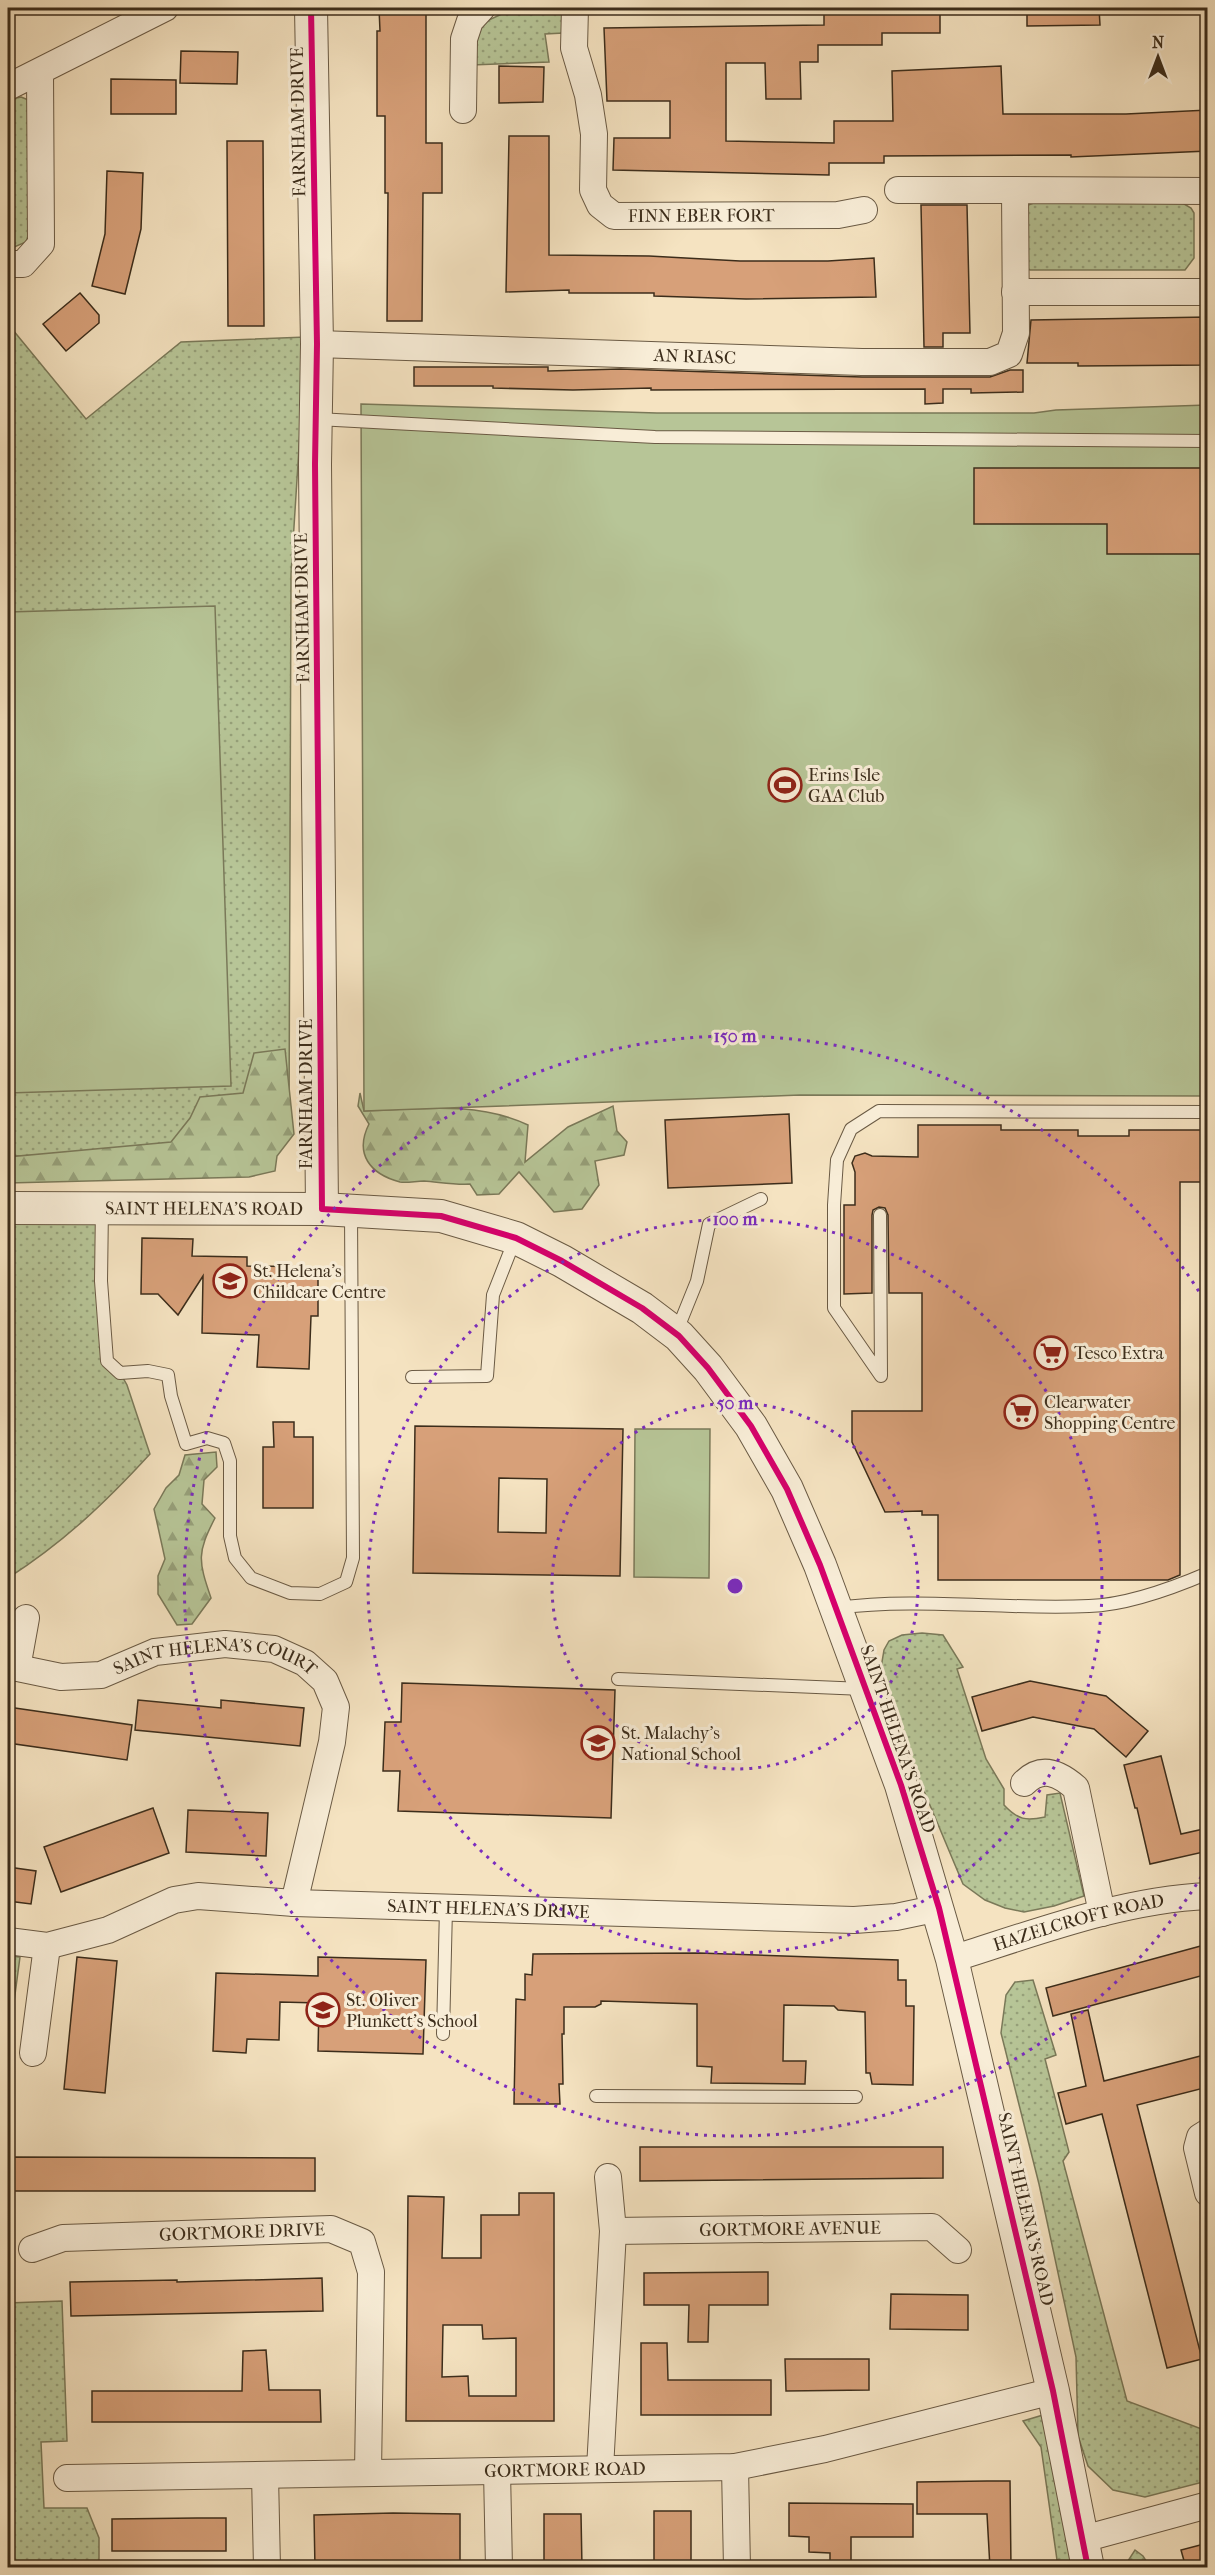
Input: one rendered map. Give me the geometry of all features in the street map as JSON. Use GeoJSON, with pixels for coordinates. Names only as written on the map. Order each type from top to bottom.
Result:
{"type":"FeatureCollection","features":[{"type":"Feature","properties":{"kind":"street"},"geometry":{"type":"LineString","coordinates":[[8,87],[165,8]]}},
{"type":"Feature","properties":{"kind":"street","name":"FARNHAM DRIVE"},"geometry":{"type":"LineString","coordinates":[[311,8],[317,344],[315,464],[336,1210]]}},
{"type":"Feature","properties":{"kind":"street"},"geometry":{"type":"LineString","coordinates":[[463,110],[464,39],[470,21],[482,8]]}},
{"type":"Feature","properties":{"kind":"street","name":"FINN EBER FORT"},"geometry":{"type":"LineString","coordinates":[[575,8],[574,48],[588,95],[594,134],[592,190],[600,205],[614,216],[838,214],[864,210]]}},
{"type":"Feature","properties":{"kind":"street"},"geometry":{"type":"LineString","coordinates":[[8,264],[23,264],[40,244],[40,72]]}},
{"type":"Feature","properties":{"kind":"street"},"geometry":{"type":"LineString","coordinates":[[898,190],[1207,191],[1208,198]]}},
{"type":"Feature","properties":{"kind":"street","name":"AN RIASC"},"geometry":{"type":"LineString","coordinates":[[317,344],[862,362],[990,362],[1009,354],[1016,333],[1015,190]]}},
{"type":"Feature","properties":{"kind":"street"},"geometry":{"type":"LineString","coordinates":[[1015,292],[1208,292]]}},
{"type":"Feature","properties":{"kind":"street","name":"SAINT HELENA'S ROAD"},"geometry":{"type":"LineString","coordinates":[[8,1208],[336,1210],[441,1216],[516,1238],[562,1261],[632,1302],[675,1334],[708,1368],[751,1426],[787,1489],[836,1608],[901,1785],[939,1908],[952,1959],[1053,2391],[1086,2553]]}},
{"type":"Feature","properties":{"kind":"street","name":"SAINT HELENA'S COURT"},"geometry":{"type":"LineString","coordinates":[[26,1618],[12,1667],[61,1677],[101,1675],[155,1652],[225,1644],[274,1648],[305,1663],[325,1681],[336,1707],[332,1742],[294,1903]]}},
{"type":"Feature","properties":{"kind":"street"},"geometry":{"type":"LineString","coordinates":[[1024,1783],[1033,1774],[1047,1771],[1063,1776],[1076,1788],[1102,1913]]}},
{"type":"Feature","properties":{"kind":"street","name":"SAINT HELENA'S DRIVE"},"geometry":{"type":"LineString","coordinates":[[8,1941],[47,1946],[108,1930],[174,1900],[198,1896],[294,1903],[854,1920],[896,1917],[939,1908]]}},
{"type":"Feature","properties":{"kind":"street","name":"HAZELCROFT ROAD"},"geometry":{"type":"LineString","coordinates":[[952,1959],[1102,1913],[1179,1897],[1208,1896]]}},
{"type":"Feature","properties":{"kind":"street"},"geometry":{"type":"LineString","coordinates":[[33,2053],[47,1946]]}},
{"type":"Feature","properties":{"kind":"street"},"geometry":{"type":"LineString","coordinates":[[1208,2132],[1200,2137],[1197,2148],[1208,2193]]}},
{"type":"Feature","properties":{"kind":"street"},"geometry":{"type":"LineString","coordinates":[[600,2469],[613,2231],[608,2177]]}},
{"type":"Feature","properties":{"kind":"street","name":"GORTMORE AVENUE"},"geometry":{"type":"LineString","coordinates":[[613,2231],[932,2227],[958,2250]]}},
{"type":"Feature","properties":{"kind":"street","name":"GORTMORE DRIVE"},"geometry":{"type":"LineString","coordinates":[[32,2249],[63,2238],[331,2229],[362,2242],[371,2272],[368,2473]]}},
{"type":"Feature","properties":{"kind":"street","name":"GORTMORE ROAD"},"geometry":{"type":"LineString","coordinates":[[67,2478],[735,2467],[825,2449],[1053,2391]]}},
{"type":"Feature","properties":{"kind":"street"},"geometry":{"type":"LineString","coordinates":[[735,2467],[737,2568]]}},
{"type":"Feature","properties":{"kind":"street"},"geometry":{"type":"LineString","coordinates":[[497,2471],[499,2568]]}},
{"type":"Feature","properties":{"kind":"street"},"geometry":{"type":"LineString","coordinates":[[265,2475],[267,2568]]}},
{"type":"Feature","properties":{"kind":"street"},"geometry":{"type":"LineString","coordinates":[[1086,2553],[1208,2505]]}},
{"type":"Feature","properties":{"kind":"lane"},"geometry":{"type":"LineString","coordinates":[[317,419],[655,437],[1208,441]]}},
{"type":"Feature","properties":{"kind":"lane"},"geometry":{"type":"LineString","coordinates":[[880,1215],[880,1376],[834,1308],[834,1205],[837,1160],[851,1129],[879,1111],[1208,1112]]}},
{"type":"Feature","properties":{"kind":"lane"},"geometry":{"type":"LineString","coordinates":[[675,1334],[697,1281],[709,1224],[761,1199]]}},
{"type":"Feature","properties":{"kind":"lane"},"geometry":{"type":"LineString","coordinates":[[102,1207],[101,1281],[107,1361],[120,1373],[148,1371],[168,1376],[171,1396],[186,1444],[207,1438],[224,1443],[230,1461],[230,1536],[235,1557],[251,1578],[290,1593],[320,1594],[346,1582],[353,1558],[336,1210]]}},
{"type":"Feature","properties":{"kind":"lane"},"geometry":{"type":"LineString","coordinates":[[412,1377],[487,1376],[494,1295],[516,1238]]}},
{"type":"Feature","properties":{"kind":"lane"},"geometry":{"type":"LineString","coordinates":[[836,1608],[862,1604],[916,1603],[1091,1606],[1164,1591],[1208,1574]]}},
{"type":"Feature","properties":{"kind":"lane"},"geometry":{"type":"LineString","coordinates":[[618,1679],[866,1689]]}},
{"type":"Feature","properties":{"kind":"lane"},"geometry":{"type":"LineString","coordinates":[[443,2034],[446,1908]]}},
{"type":"Feature","properties":{"kind":"lane"},"geometry":{"type":"LineString","coordinates":[[596,2096],[856,2097]]}},
{"type":"Feature","properties":{"kind":"green space"},"geometry":{"type":"Polygon","coordinates":[[[545,11],[562,13],[563,33],[545,34],[549,62],[472,65],[480,24],[504,13],[545,11]]]}},
{"type":"Feature","properties":{"kind":"green space"},"geometry":{"type":"Polygon","coordinates":[[[21,97],[31,101],[31,227],[26,242],[12,248],[8,245],[8,100],[21,97]]]}},
{"type":"Feature","properties":{"kind":"green space"},"geometry":{"type":"Polygon","coordinates":[[[1179,201],[1191,208],[1194,213],[1194,258],[1185,270],[1030,270],[1022,265],[1026,206],[1036,202],[1179,201]]]}},
{"type":"Feature","properties":{"kind":"green space"},"geometry":{"type":"Polygon","coordinates":[[[8,324],[86,419],[181,342],[306,337],[291,574],[289,1122],[267,1151],[8,1156],[8,324]]]}},
{"type":"Feature","properties":{"kind":"green space","name":"Erins Isle GAA Club"},"geometry":{"type":"Polygon","coordinates":[[[361,404],[657,413],[1034,413],[1056,410],[1207,405],[1207,1096],[800,1095],[364,1111],[361,404]]]}},
{"type":"Feature","properties":{"kind":"green space"},"geometry":{"type":"Polygon","coordinates":[[[215,606],[231,1086],[8,1093],[8,612],[215,606]]]}},
{"type":"Feature","properties":{"kind":"green space"},"geometry":{"type":"Polygon","coordinates":[[[285,1049],[294,1134],[277,1156],[275,1171],[249,1177],[8,1183],[8,1157],[171,1142],[190,1118],[200,1097],[243,1093],[254,1053],[285,1049]]]}},
{"type":"Feature","properties":{"kind":"green space"},"geometry":{"type":"Polygon","coordinates":[[[360,1093],[364,1111],[448,1108],[489,1112],[509,1117],[528,1125],[525,1162],[568,1127],[613,1106],[617,1131],[627,1142],[624,1155],[595,1161],[599,1185],[582,1209],[554,1212],[519,1172],[499,1194],[477,1195],[470,1184],[400,1182],[380,1174],[373,1168],[364,1153],[363,1145],[369,1124],[358,1106],[360,1093]]]}},
{"type":"Feature","properties":{"kind":"green space"},"geometry":{"type":"Polygon","coordinates":[[[8,1209],[99,1209],[105,1346],[127,1385],[150,1454],[83,1521],[8,1578],[8,1209]]]}},
{"type":"Feature","properties":{"kind":"green space"},"geometry":{"type":"Polygon","coordinates":[[[635,1429],[710,1429],[709,1578],[634,1577],[635,1429]]]}},
{"type":"Feature","properties":{"kind":"green space"},"geometry":{"type":"Polygon","coordinates":[[[216,1452],[217,1467],[204,1480],[202,1504],[215,1518],[205,1540],[201,1557],[211,1598],[192,1624],[177,1625],[158,1594],[158,1576],[165,1559],[154,1509],[166,1488],[179,1475],[185,1455],[216,1452]]]}},
{"type":"Feature","properties":{"kind":"green space"},"geometry":{"type":"Polygon","coordinates":[[[922,1633],[943,1635],[963,1667],[957,1669],[986,1759],[1004,1789],[1004,1805],[1023,1818],[1045,1817],[1047,1795],[1060,1793],[1084,1896],[1054,1906],[1024,1912],[985,1900],[963,1884],[924,1791],[880,1674],[884,1650],[889,1641],[902,1635],[922,1633]]]}},
{"type":"Feature","properties":{"kind":"green space"},"geometry":{"type":"Polygon","coordinates":[[[8,1956],[20,1957],[8,2047],[8,1956]]]}},
{"type":"Feature","properties":{"kind":"green space"},"geometry":{"type":"Polygon","coordinates":[[[1033,1980],[1056,2055],[1045,2059],[1069,2152],[1063,2161],[1127,2401],[1207,2431],[1207,2481],[1145,2497],[1113,2490],[1088,2466],[1078,2436],[1076,2357],[1039,2184],[1001,2033],[1006,1995],[1015,1982],[1033,1980]]]}},
{"type":"Feature","properties":{"kind":"green space"},"geometry":{"type":"Polygon","coordinates":[[[62,2301],[67,2441],[41,2442],[44,2508],[87,2508],[99,2538],[99,2567],[8,2567],[8,2303],[62,2301]]]}},
{"type":"Feature","properties":{"kind":"green space"},"geometry":{"type":"Polygon","coordinates":[[[1043,2415],[1077,2567],[1058,2567],[1041,2447],[1023,2421],[1043,2415]]]}},
{"type":"Feature","properties":{"kind":"green space"},"geometry":{"type":"Polygon","coordinates":[[[1135,2550],[1143,2556],[1150,2567],[1124,2567],[1135,2550]]]}},
{"type":"Feature","properties":{"kind":"building"},"geometry":{"type":"Polygon","coordinates":[[[379,8],[426,8],[426,143],[442,143],[442,193],[423,193],[422,321],[387,321],[388,193],[385,193],[385,116],[377,116],[379,8]]]}},
{"type":"Feature","properties":{"kind":"building"},"geometry":{"type":"Polygon","coordinates":[[[940,8],[940,33],[882,33],[882,45],[818,45],[818,62],[800,62],[801,99],[766,99],[765,63],[726,63],[726,141],[834,143],[834,121],[893,121],[892,71],[1001,66],[1003,114],[1126,114],[1208,110],[1208,151],[1071,157],[1071,155],[884,156],[884,163],[829,163],[829,175],[613,170],[614,138],[670,138],[670,101],[607,101],[604,28],[824,25],[824,9],[940,8]]]}},
{"type":"Feature","properties":{"kind":"building"},"geometry":{"type":"Polygon","coordinates":[[[1027,8],[1099,8],[1100,25],[1027,26],[1027,8]]]}},
{"type":"Feature","properties":{"kind":"building"},"geometry":{"type":"Polygon","coordinates":[[[181,51],[238,52],[237,84],[180,83],[181,51]]]}},
{"type":"Feature","properties":{"kind":"building"},"geometry":{"type":"Polygon","coordinates":[[[499,66],[544,67],[543,102],[499,103],[499,66]]]}},
{"type":"Feature","properties":{"kind":"building"},"geometry":{"type":"Polygon","coordinates":[[[111,79],[176,80],[176,114],[111,114],[111,79]]]}},
{"type":"Feature","properties":{"kind":"building"},"geometry":{"type":"Polygon","coordinates":[[[509,136],[549,136],[549,255],[649,256],[740,261],[828,261],[874,258],[876,297],[746,299],[654,296],[654,293],[569,293],[569,290],[506,292],[509,136]]]}},
{"type":"Feature","properties":{"kind":"building"},"geometry":{"type":"Polygon","coordinates":[[[227,141],[263,141],[264,326],[228,326],[227,141]]]}},
{"type":"Feature","properties":{"kind":"building"},"geometry":{"type":"Polygon","coordinates":[[[107,171],[143,173],[141,229],[125,294],[92,286],[105,234],[107,171]]]}},
{"type":"Feature","properties":{"kind":"building"},"geometry":{"type":"Polygon","coordinates":[[[921,205],[967,205],[970,333],[943,333],[943,347],[924,347],[921,205]]]}},
{"type":"Feature","properties":{"kind":"building"},"geometry":{"type":"Polygon","coordinates":[[[80,293],[99,315],[99,323],[66,351],[43,324],[80,293]]]}},
{"type":"Feature","properties":{"kind":"building"},"geometry":{"type":"Polygon","coordinates":[[[1208,317],[1208,365],[1078,366],[1078,363],[1027,363],[1031,320],[1208,317]]]}},
{"type":"Feature","properties":{"kind":"building"},"geometry":{"type":"Polygon","coordinates":[[[414,367],[548,367],[548,371],[620,369],[862,377],[990,377],[1010,370],[1023,370],[1023,392],[971,393],[971,389],[943,389],[943,403],[925,404],[925,389],[573,390],[493,388],[493,386],[414,386],[414,367]]]}},
{"type":"Feature","properties":{"kind":"building"},"geometry":{"type":"Polygon","coordinates":[[[974,468],[1208,468],[1208,554],[1107,554],[1107,524],[974,524],[974,468]]]}},
{"type":"Feature","properties":{"kind":"building"},"geometry":{"type":"Polygon","coordinates":[[[789,1114],[792,1183],[668,1188],[665,1120],[789,1114]]]}},
{"type":"Feature","properties":{"kind":"building","name":"Tesco Extra"},"geometry":{"type":"Polygon","coordinates":[[[918,1125],[1001,1125],[1001,1130],[1078,1130],[1078,1136],[1129,1136],[1129,1130],[1208,1130],[1208,1182],[1180,1182],[1180,1575],[1168,1580],[938,1580],[938,1515],[922,1515],[922,1511],[885,1512],[852,1442],[852,1411],[922,1411],[922,1293],[889,1293],[888,1215],[885,1208],[879,1207],[873,1210],[872,1215],[872,1293],[844,1294],[844,1205],[855,1205],[855,1172],[852,1163],[855,1156],[865,1153],[872,1156],[918,1157],[918,1125]]]}},
{"type":"Feature","properties":{"kind":"building","name":"St. Helena's Childcare Centre"},"geometry":{"type":"Polygon","coordinates":[[[142,1238],[193,1239],[192,1256],[247,1257],[247,1266],[318,1267],[318,1316],[311,1316],[309,1369],[257,1367],[259,1335],[202,1333],[203,1276],[178,1315],[158,1294],[141,1294],[142,1238]]]}},
{"type":"Feature","properties":{"kind":"building"},"geometry":{"type":"Polygon","coordinates":[[[273,1422],[294,1422],[294,1437],[313,1437],[313,1508],[263,1508],[263,1447],[274,1447],[273,1422]]]}},
{"type":"Feature","properties":{"kind":"building"},"geometry":{"type":"Polygon","coordinates":[[[415,1426],[623,1429],[620,1576],[413,1573],[415,1426]],[[499,1478],[498,1532],[546,1533],[547,1479],[499,1478]]]}},
{"type":"Feature","properties":{"kind":"building"},"geometry":{"type":"Polygon","coordinates":[[[1030,1681],[1106,1696],[1148,1731],[1126,1757],[1094,1729],[1033,1717],[982,1731],[972,1697],[1030,1681]]]}},
{"type":"Feature","properties":{"kind":"building"},"geometry":{"type":"Polygon","coordinates":[[[402,1683],[615,1690],[611,1818],[398,1811],[400,1771],[383,1771],[385,1722],[401,1722],[402,1683]]]}},
{"type":"Feature","properties":{"kind":"building"},"geometry":{"type":"Polygon","coordinates":[[[138,1700],[221,1708],[221,1700],[304,1708],[300,1746],[135,1730],[138,1700]]]}},
{"type":"Feature","properties":{"kind":"building"},"geometry":{"type":"Polygon","coordinates":[[[8,1707],[132,1725],[127,1760],[8,1743],[8,1707]]]}},
{"type":"Feature","properties":{"kind":"building"},"geometry":{"type":"Polygon","coordinates":[[[1161,1756],[1181,1834],[1208,1828],[1208,1851],[1150,1864],[1124,1765],[1161,1756]]]}},
{"type":"Feature","properties":{"kind":"building"},"geometry":{"type":"Polygon","coordinates":[[[153,1808],[169,1853],[61,1892],[44,1847],[153,1808]]]}},
{"type":"Feature","properties":{"kind":"building"},"geometry":{"type":"Polygon","coordinates":[[[188,1810],[268,1813],[266,1856],[186,1852],[188,1810]]]}},
{"type":"Feature","properties":{"kind":"building"},"geometry":{"type":"Polygon","coordinates":[[[8,1867],[36,1871],[31,1904],[8,1901],[8,1867]]]}},
{"type":"Feature","properties":{"kind":"building"},"geometry":{"type":"Polygon","coordinates":[[[1208,1944],[1208,1974],[1053,2016],[1046,1988],[1208,1944]]]}},
{"type":"Feature","properties":{"kind":"building"},"geometry":{"type":"Polygon","coordinates":[[[699,1953],[898,1960],[898,1980],[906,1980],[906,2006],[914,2006],[913,2085],[872,2084],[870,2073],[866,2073],[865,2012],[838,2010],[834,2006],[784,2005],[783,2061],[806,2061],[805,2084],[711,2083],[712,2067],[697,2066],[697,2004],[601,2001],[601,2004],[595,2007],[564,2007],[563,2084],[559,2084],[560,2104],[514,2104],[516,1999],[525,2000],[525,1974],[532,1975],[533,1954],[699,1953]]]}},
{"type":"Feature","properties":{"kind":"building"},"geometry":{"type":"Polygon","coordinates":[[[77,1957],[117,1961],[105,2093],[64,2089],[77,1957]]]}},
{"type":"Feature","properties":{"kind":"building"},"geometry":{"type":"Polygon","coordinates":[[[318,1957],[426,1960],[423,2054],[318,2051],[319,2003],[280,2002],[279,2040],[247,2039],[246,2053],[213,2051],[216,1973],[318,1976],[318,1957]]]}},
{"type":"Feature","properties":{"kind":"building"},"geometry":{"type":"Polygon","coordinates":[[[1088,2010],[1104,2081],[1208,2054],[1208,2087],[1137,2105],[1202,2359],[1167,2368],[1102,2114],[1066,2124],[1058,2093],[1086,2086],[1071,2014],[1088,2010]]]}},
{"type":"Feature","properties":{"kind":"building"},"geometry":{"type":"Polygon","coordinates":[[[640,2147],[943,2147],[943,2178],[640,2181],[640,2147]]]}},
{"type":"Feature","properties":{"kind":"building"},"geometry":{"type":"Polygon","coordinates":[[[12,2157],[315,2158],[315,2191],[12,2191],[12,2157]]]}},
{"type":"Feature","properties":{"kind":"building"},"geometry":{"type":"Polygon","coordinates":[[[519,2193],[554,2193],[554,2421],[406,2421],[408,2196],[444,2197],[442,2258],[481,2258],[481,2215],[519,2215],[519,2193]],[[443,2325],[442,2377],[468,2376],[469,2396],[516,2396],[516,2338],[483,2339],[482,2325],[443,2325]]]}},
{"type":"Feature","properties":{"kind":"building"},"geometry":{"type":"Polygon","coordinates":[[[768,2272],[768,2305],[709,2305],[708,2342],[688,2342],[689,2305],[644,2305],[644,2273],[768,2272]]]}},
{"type":"Feature","properties":{"kind":"building"},"geometry":{"type":"Polygon","coordinates":[[[322,2278],[323,2311],[71,2316],[70,2282],[322,2278]]]}},
{"type":"Feature","properties":{"kind":"building"},"geometry":{"type":"Polygon","coordinates":[[[891,2294],[968,2295],[968,2330],[890,2329],[891,2294]]]}},
{"type":"Feature","properties":{"kind":"building"},"geometry":{"type":"Polygon","coordinates":[[[641,2343],[667,2343],[668,2380],[771,2380],[771,2415],[641,2415],[641,2343]]]}},
{"type":"Feature","properties":{"kind":"building"},"geometry":{"type":"Polygon","coordinates":[[[266,2350],[269,2390],[320,2390],[321,2422],[92,2422],[92,2391],[242,2391],[243,2351],[266,2350]]]}},
{"type":"Feature","properties":{"kind":"building"},"geometry":{"type":"Polygon","coordinates":[[[785,2359],[869,2359],[869,2390],[786,2391],[785,2359]]]}},
{"type":"Feature","properties":{"kind":"building"},"geometry":{"type":"Polygon","coordinates":[[[1010,2481],[1011,2568],[990,2568],[987,2514],[917,2514],[917,2482],[1010,2481]]]}},
{"type":"Feature","properties":{"kind":"building"},"geometry":{"type":"Polygon","coordinates":[[[789,2503],[913,2504],[913,2537],[851,2537],[851,2562],[830,2562],[830,2553],[809,2552],[809,2537],[789,2536],[789,2503]]]}},
{"type":"Feature","properties":{"kind":"building"},"geometry":{"type":"Polygon","coordinates":[[[654,2511],[691,2511],[691,2568],[654,2568],[654,2511]]]}},
{"type":"Feature","properties":{"kind":"building"},"geometry":{"type":"Polygon","coordinates":[[[460,2514],[460,2568],[315,2568],[314,2515],[460,2514]]]}},
{"type":"Feature","properties":{"kind":"building"},"geometry":{"type":"Polygon","coordinates":[[[544,2514],[581,2514],[582,2568],[544,2568],[544,2514]]]}},
{"type":"Feature","properties":{"kind":"building"},"geometry":{"type":"Polygon","coordinates":[[[226,2518],[226,2551],[112,2551],[112,2519],[226,2518]]]}},
{"type":"Feature","properties":{"kind":"building"},"geometry":{"type":"Polygon","coordinates":[[[1208,2543],[1208,2568],[1186,2568],[1181,2550],[1208,2543]]]}},
{"type":"Feature","properties":{"kind":"cycle path"},"geometry":{"type":"LineString","coordinates":[[311,8],[317,344],[315,464],[322,1209],[441,1216],[516,1238],[562,1261],[642,1308],[679,1336],[708,1368],[751,1426],[787,1489],[820,1565],[901,1785],[939,1908],[1053,2391],[1088,2568]]}},
{"type":"Feature","properties":{"kind":"place","name":"Erins Isle GAA Club"},"geometry":{"type":"Point","coordinates":[785,785]}},
{"type":"Feature","properties":{"kind":"place","name":"St. Helena's Childcare Centre"},"geometry":{"type":"Point","coordinates":[230,1281]}},
{"type":"Feature","properties":{"kind":"place","name":"Tesco Extra"},"geometry":{"type":"Point","coordinates":[1051,1353]}},
{"type":"Feature","properties":{"kind":"place","name":"Clearwater Shopping Centre"},"geometry":{"type":"Point","coordinates":[1021,1412]}},
{"type":"Feature","properties":{"kind":"place","name":"St. Malachy's National School"},"geometry":{"type":"Point","coordinates":[598,1743]}},
{"type":"Feature","properties":{"kind":"place","name":"St. Oliver Plunkett's School"},"geometry":{"type":"Point","coordinates":[323,2010]}}]}
